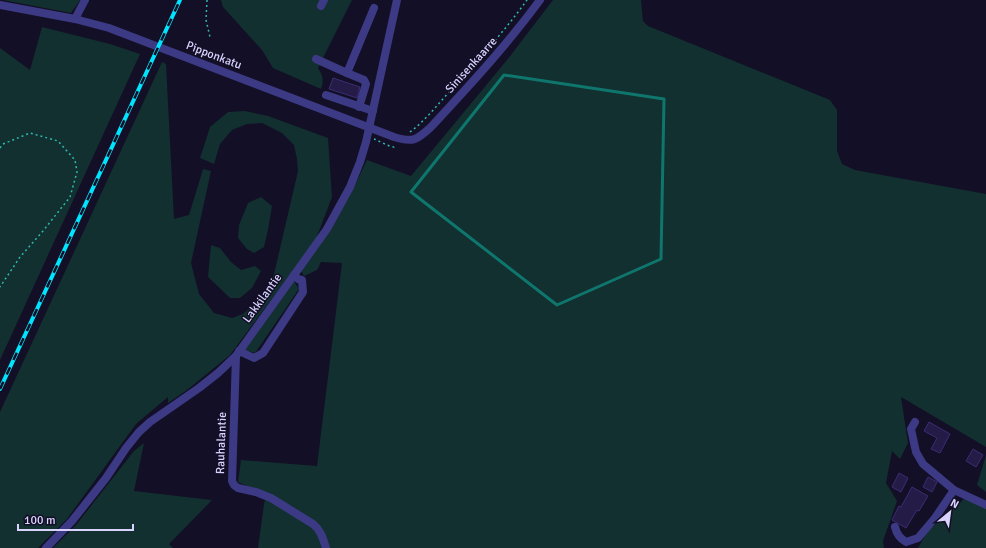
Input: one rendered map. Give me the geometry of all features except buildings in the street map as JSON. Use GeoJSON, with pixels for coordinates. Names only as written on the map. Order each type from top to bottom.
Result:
{"type":"FeatureCollection","features":[{"type":"Feature","properties":{"kind":"street"},"geometry":{"type":"LineString","coordinates":[[75,19],[85,0]]}},
{"type":"Feature","properties":{"kind":"street","name":"Lakkilantie"},"geometry":{"type":"LineString","coordinates":[[46,548],[72,521],[106,478],[126,448],[139,432],[150,422],[166,412],[218,373],[237,353],[327,229],[350,187],[368,136],[397,0]]}},
{"type":"Feature","properties":{"kind":"street","name":"Sinisenkaarre"},"geometry":{"type":"LineString","coordinates":[[415,140],[431,127],[469,86],[520,27],[540,0]]}},
{"type":"Feature","properties":{"kind":"street","name":"Pipponkatu"},"geometry":{"type":"LineString","coordinates":[[0,6],[75,19],[109,28],[402,140],[415,140]]}},
{"type":"Feature","properties":{"kind":"street"},"geometry":{"type":"LineString","coordinates":[[347,73],[374,8]]}},
{"type":"Feature","properties":{"kind":"street"},"geometry":{"type":"LineString","coordinates":[[316,59],[364,80],[366,84],[360,106]]}},
{"type":"Feature","properties":{"kind":"street"},"geometry":{"type":"LineString","coordinates":[[326,95],[373,111]]}},
{"type":"Feature","properties":{"kind":"street"},"geometry":{"type":"LineString","coordinates":[[237,353],[254,358],[262,353],[304,292],[302,280],[298,279],[294,275]]}},
{"type":"Feature","properties":{"kind":"street","name":"Rauhalantie"},"geometry":{"type":"LineString","coordinates":[[237,353],[232,481],[238,488],[256,492],[271,498],[313,524],[320,532],[326,548]]}},
{"type":"Feature","properties":{"kind":"street"},"geometry":{"type":"LineString","coordinates":[[915,422],[911,429],[916,452],[923,464],[954,490],[986,505]]}},
{"type":"Feature","properties":{"kind":"street"},"geometry":{"type":"LineString","coordinates":[[895,527],[897,534],[906,542],[918,538],[935,518],[954,490]]}},
{"type":"Feature","properties":{"kind":"path"},"geometry":{"type":"LineString","coordinates":[[207,0],[206,20],[210,37]]}},
{"type":"Feature","properties":{"kind":"path"},"geometry":{"type":"LineString","coordinates":[[368,136],[394,147],[424,119],[479,59],[528,0]]}},
{"type":"Feature","properties":{"kind":"path"},"geometry":{"type":"LineString","coordinates":[[0,148],[3,144],[30,133],[58,141],[75,160],[77,172],[70,197],[44,231],[20,257],[0,288]]}},
{"type":"Feature","properties":{"kind":"highlighted area"},"geometry":{"type":"Polygon","coordinates":[[[504,75],[664,99],[661,259],[557,305],[411,192],[504,75]]]}},
{"type":"Feature","properties":{"kind":"green space"},"geometry":{"type":"Polygon","coordinates":[[[3,0],[80,0],[71,13],[3,0]]]}},
{"type":"Feature","properties":{"kind":"green space"},"geometry":{"type":"Polygon","coordinates":[[[221,0],[352,0],[318,68],[322,78],[321,89],[273,68],[262,50],[223,7],[221,0]]]}},
{"type":"Feature","properties":{"kind":"green space"},"geometry":{"type":"Polygon","coordinates":[[[553,0],[641,0],[643,21],[648,26],[830,100],[837,110],[837,151],[842,164],[855,170],[986,194],[986,447],[901,397],[908,443],[900,459],[892,451],[886,483],[897,501],[883,541],[884,548],[258,548],[264,504],[267,495],[238,482],[241,460],[317,466],[342,263],[321,262],[317,270],[304,276],[301,271],[331,230],[367,160],[411,176],[507,60],[553,0]]]}},
{"type":"Feature","properties":{"kind":"green space"},"geometry":{"type":"Polygon","coordinates":[[[42,27],[110,44],[140,54],[0,360],[0,48],[30,70],[42,27]]]}},
{"type":"Feature","properties":{"kind":"green space"},"geometry":{"type":"Polygon","coordinates":[[[162,62],[166,64],[174,219],[189,215],[203,169],[211,171],[191,263],[199,294],[214,313],[232,318],[243,314],[266,293],[274,274],[298,171],[294,145],[282,133],[262,123],[247,124],[232,130],[220,144],[214,164],[200,158],[210,127],[228,112],[245,111],[268,116],[328,138],[332,197],[316,239],[230,355],[187,390],[168,403],[168,397],[136,424],[67,519],[38,548],[0,548],[0,412],[162,62]]]}},
{"type":"Feature","properties":{"kind":"green space"},"geometry":{"type":"Polygon","coordinates":[[[261,197],[272,206],[264,247],[254,253],[247,249],[238,238],[239,225],[248,203],[261,197]]]}},
{"type":"Feature","properties":{"kind":"green space"},"geometry":{"type":"Polygon","coordinates":[[[211,245],[220,248],[231,262],[241,270],[255,266],[261,271],[252,288],[240,298],[230,298],[208,277],[211,245]]]}},
{"type":"Feature","properties":{"kind":"green space"},"geometry":{"type":"Polygon","coordinates":[[[294,281],[299,289],[255,353],[245,350],[294,281]]]}},
{"type":"Feature","properties":{"kind":"green space"},"geometry":{"type":"Polygon","coordinates":[[[144,443],[134,491],[212,500],[169,544],[173,548],[53,548],[76,525],[134,451],[144,443]]]}},
{"type":"Feature","properties":{"kind":"green space"},"geometry":{"type":"Polygon","coordinates":[[[986,455],[986,492],[977,485],[986,455]]]}},
{"type":"Feature","properties":{"kind":"green space"},"geometry":{"type":"Polygon","coordinates":[[[965,498],[986,508],[986,548],[918,548],[927,532],[965,498]]]}},
{"type":"Feature","properties":{"kind":"railway"},"geometry":{"type":"LineString","coordinates":[[0,389],[180,0]]}}]}
